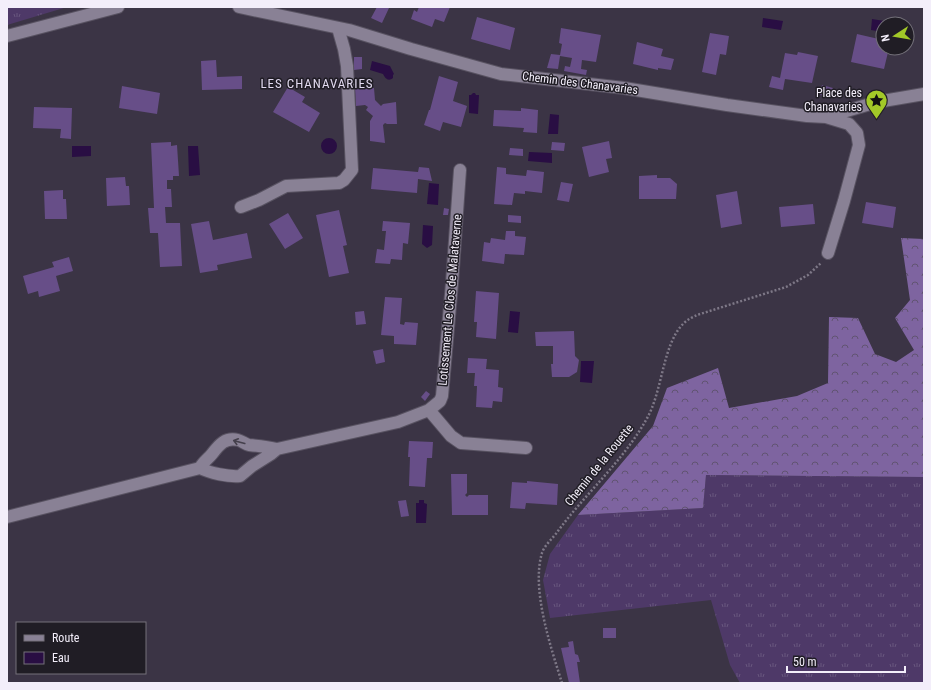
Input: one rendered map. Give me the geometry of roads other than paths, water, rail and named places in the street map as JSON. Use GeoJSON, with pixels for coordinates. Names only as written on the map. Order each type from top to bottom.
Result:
{"type":"FeatureCollection","features":[{"type":"Feature","properties":{"kind":"street"},"geometry":{"type":"LineString","coordinates":[[7,36],[118,7]]}},
{"type":"Feature","properties":{"kind":"street","name":"Chemin des Chanavaries"},"geometry":{"type":"LineString","coordinates":[[239,7],[338,28],[501,74],[624,88],[727,105],[826,117],[877,102],[924,94]]}},
{"type":"Feature","properties":{"kind":"street"},"geometry":{"type":"LineString","coordinates":[[241,207],[259,200],[281,187],[335,184],[344,180],[350,174],[353,165],[348,81],[344,49],[338,28]]}},
{"type":"Feature","properties":{"kind":"street"},"geometry":{"type":"LineString","coordinates":[[826,117],[849,124],[857,133],[859,145],[828,253]]}},
{"type":"Feature","properties":{"kind":"street","name":"Lotissement Le Clos de Malataverne"},"geometry":{"type":"LineString","coordinates":[[429,410],[440,401],[442,396],[460,170]]}},
{"type":"Feature","properties":{"kind":"street"},"geometry":{"type":"LineString","coordinates":[[200,468],[203,462],[218,445],[226,441],[238,440],[248,445],[259,445],[277,449],[398,422],[429,410],[451,436],[461,443],[526,448]]}},
{"type":"Feature","properties":{"kind":"street"},"geometry":{"type":"LineString","coordinates":[[7,517],[200,468],[208,472],[229,476],[240,476],[277,449]]}},
{"type":"Feature","properties":{"kind":"water"},"geometry":{"type":"Polygon","coordinates":[[[763,18],[783,21],[781,30],[762,27],[763,18]]]}},
{"type":"Feature","properties":{"kind":"water"},"geometry":{"type":"Polygon","coordinates":[[[872,19],[875,19],[875,31],[871,30],[872,19]]]}},
{"type":"Feature","properties":{"kind":"water"},"geometry":{"type":"Polygon","coordinates":[[[372,61],[390,66],[394,74],[393,78],[388,80],[383,74],[370,70],[372,61]]]}},
{"type":"Feature","properties":{"kind":"water"},"geometry":{"type":"Polygon","coordinates":[[[473,93],[479,95],[478,114],[469,113],[469,95],[473,93]]]}},
{"type":"Feature","properties":{"kind":"water"},"geometry":{"type":"Polygon","coordinates":[[[550,114],[559,115],[558,134],[548,134],[550,114]]]}},
{"type":"Feature","properties":{"kind":"water"},"geometry":{"type":"Polygon","coordinates":[[[326,138],[332,138],[337,143],[335,152],[332,154],[326,154],[321,149],[321,143],[326,138]]]}},
{"type":"Feature","properties":{"kind":"water"},"geometry":{"type":"Polygon","coordinates":[[[72,146],[91,146],[91,156],[72,157],[72,146]]]}},
{"type":"Feature","properties":{"kind":"water"},"geometry":{"type":"Polygon","coordinates":[[[188,146],[198,146],[200,175],[189,176],[188,146]]]}},
{"type":"Feature","properties":{"kind":"water"},"geometry":{"type":"Polygon","coordinates":[[[529,152],[552,153],[552,163],[528,161],[529,152]]]}},
{"type":"Feature","properties":{"kind":"water"},"geometry":{"type":"Polygon","coordinates":[[[429,183],[439,184],[438,205],[427,204],[429,183]]]}},
{"type":"Feature","properties":{"kind":"water"},"geometry":{"type":"Polygon","coordinates":[[[423,225],[433,226],[432,245],[427,248],[422,244],[423,225]]]}},
{"type":"Feature","properties":{"kind":"water"},"geometry":{"type":"Polygon","coordinates":[[[510,311],[520,312],[518,333],[508,332],[510,311]]]}},
{"type":"Feature","properties":{"kind":"water"},"geometry":{"type":"Polygon","coordinates":[[[581,361],[594,361],[592,383],[580,382],[581,361]]]}},
{"type":"Feature","properties":{"kind":"water"},"geometry":{"type":"Polygon","coordinates":[[[419,500],[424,500],[424,503],[427,504],[426,523],[416,523],[416,503],[419,503],[419,500]]]}},
{"type":"Feature","properties":{"kind":"place","name":"Place des Chanavaries"},"geometry":{"type":"Point","coordinates":[877,120]}},
{"type":"Feature","properties":{"kind":"district","name":"LES CHANAVARIES"},"geometry":{"type":"Point","coordinates":[317,83]}}]}
